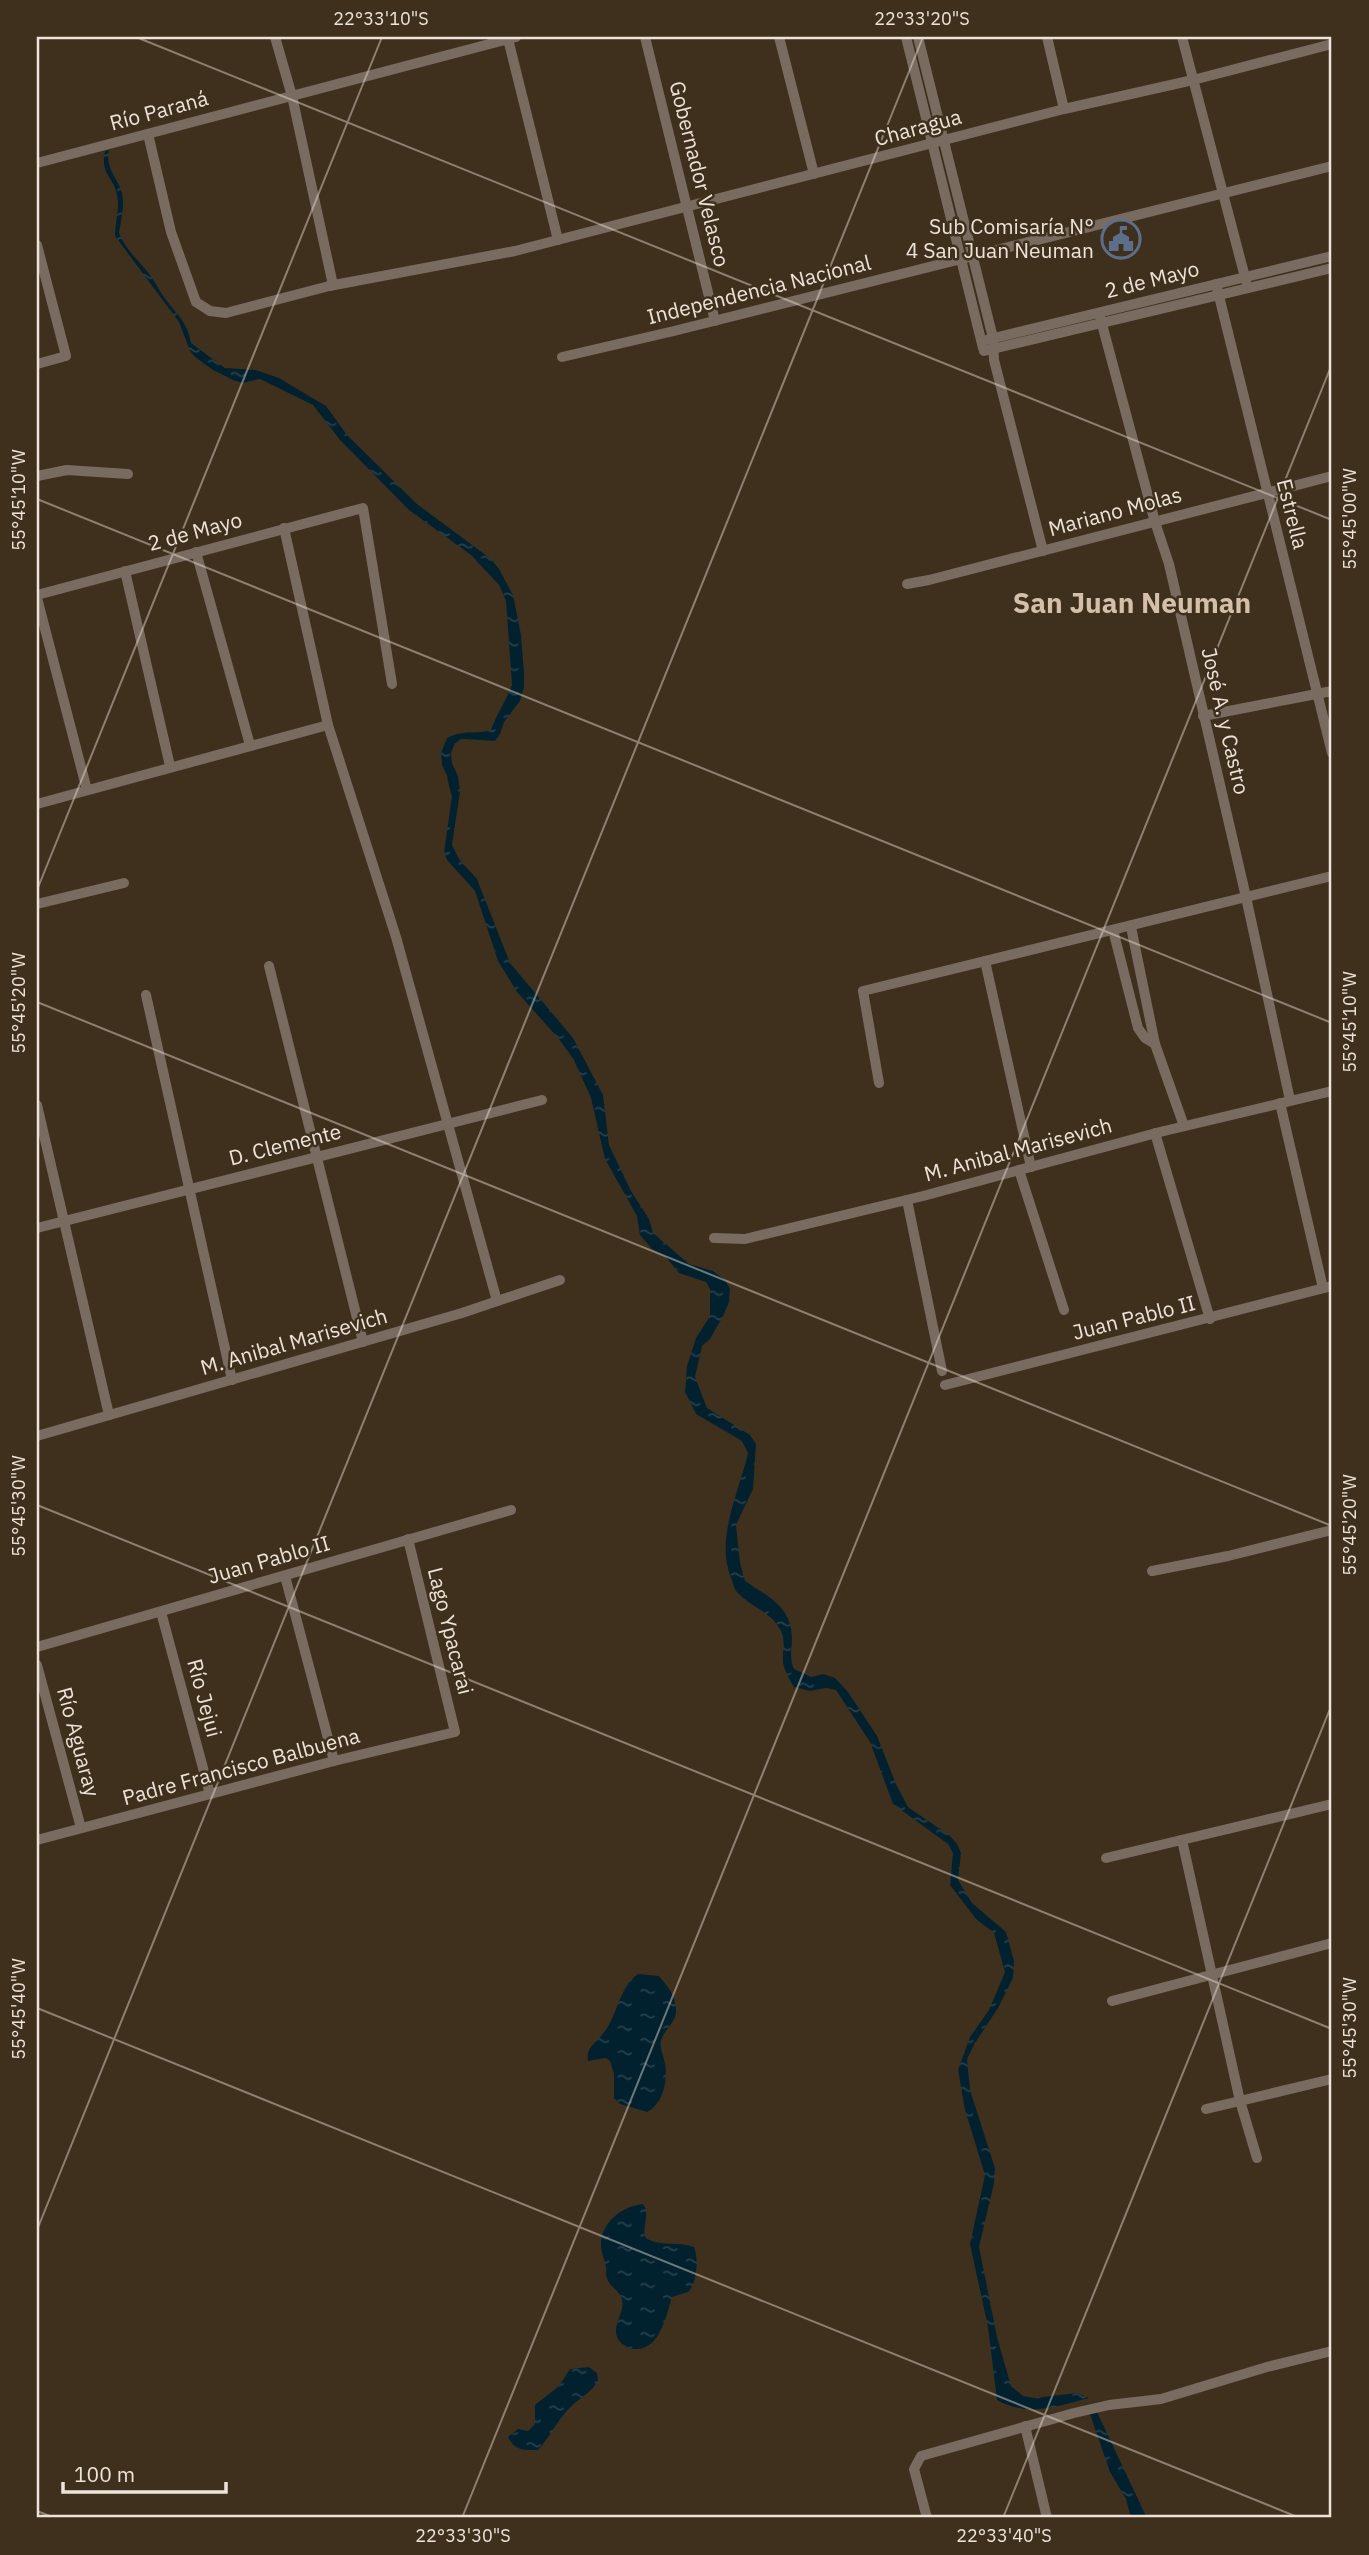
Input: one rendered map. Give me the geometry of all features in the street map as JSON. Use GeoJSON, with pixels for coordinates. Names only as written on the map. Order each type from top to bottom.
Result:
{"type":"FeatureCollection","features":[{"type":"Feature","properties":{"kind":"street"},"geometry":{"type":"LineString","coordinates":[[275,37],[292,96],[333,285],[329,286]]}},
{"type":"Feature","properties":{"kind":"street","name":"Gobernador Velasco"},"geometry":{"type":"LineString","coordinates":[[645,37],[715,321]]}},
{"type":"Feature","properties":{"kind":"street"},"geometry":{"type":"LineString","coordinates":[[779,37],[814,174]]}},
{"type":"Feature","properties":{"kind":"street"},"geometry":{"type":"LineString","coordinates":[[906,37],[973,256],[989,348]]}},
{"type":"Feature","properties":{"kind":"street"},"geometry":{"type":"LineString","coordinates":[[918,37],[961,259],[989,348],[1043,551]]}},
{"type":"Feature","properties":{"kind":"street"},"geometry":{"type":"LineString","coordinates":[[1047,37],[1064,109]]}},
{"type":"Feature","properties":{"kind":"street"},"geometry":{"type":"LineString","coordinates":[[1182,37],[1246,283]]}},
{"type":"Feature","properties":{"kind":"street"},"geometry":{"type":"LineString","coordinates":[[512,38],[558,240]]}},
{"type":"Feature","properties":{"kind":"street","name":"Río Paraná"},"geometry":{"type":"LineString","coordinates":[[37,163],[512,38]]}},
{"type":"Feature","properties":{"kind":"street","name":"Charagua"},"geometry":{"type":"LineString","coordinates":[[148,134],[171,232],[197,302],[210,312],[226,313],[329,286],[514,251],[1064,109],[1193,79],[1315,42],[1332,44]]}},
{"type":"Feature","properties":{"kind":"street","name":"Independencia Nacional"},"geometry":{"type":"LineString","coordinates":[[562,357],[1332,166]]}},
{"type":"Feature","properties":{"kind":"street"},"geometry":{"type":"LineString","coordinates":[[37,244],[66,356],[37,364]]}},
{"type":"Feature","properties":{"kind":"street","name":"2 de Mayo"},"geometry":{"type":"LineString","coordinates":[[989,348],[1246,283],[1332,256]]}},
{"type":"Feature","properties":{"kind":"street","name":"2 de Mayo"},"geometry":{"type":"LineString","coordinates":[[1246,283],[1332,268]]}},
{"type":"Feature","properties":{"kind":"street","name":"Estrella"},"geometry":{"type":"LineString","coordinates":[[1218,290],[1332,753]]}},
{"type":"Feature","properties":{"kind":"street","name":"José A. y Castro"},"geometry":{"type":"LineString","coordinates":[[1100,318],[1155,522],[1169,564],[1246,897],[1285,1101],[1328,1287]]}},
{"type":"Feature","properties":{"kind":"street"},"geometry":{"type":"LineString","coordinates":[[37,476],[67,470],[128,474]]}},
{"type":"Feature","properties":{"kind":"street","name":"Mariano Molas"},"geometry":{"type":"LineString","coordinates":[[907,583],[929,580],[1332,476]]}},
{"type":"Feature","properties":{"kind":"street","name":"2 de Mayo"},"geometry":{"type":"LineString","coordinates":[[37,596],[363,508],[392,684]]}},
{"type":"Feature","properties":{"kind":"street"},"geometry":{"type":"LineString","coordinates":[[284,528],[328,725],[396,937],[496,1301]]}},
{"type":"Feature","properties":{"kind":"street"},"geometry":{"type":"LineString","coordinates":[[196,552],[250,745]]}},
{"type":"Feature","properties":{"kind":"street"},"geometry":{"type":"LineString","coordinates":[[125,571],[170,766]]}},
{"type":"Feature","properties":{"kind":"street"},"geometry":{"type":"LineString","coordinates":[[37,596],[87,790]]}},
{"type":"Feature","properties":{"kind":"street"},"geometry":{"type":"LineString","coordinates":[[1203,716],[1332,691]]}},
{"type":"Feature","properties":{"kind":"street"},"geometry":{"type":"LineString","coordinates":[[37,804],[328,725]]}},
{"type":"Feature","properties":{"kind":"street"},"geometry":{"type":"LineString","coordinates":[[879,1083],[863,991],[1332,876]]}},
{"type":"Feature","properties":{"kind":"street"},"geometry":{"type":"LineString","coordinates":[[37,904],[124,883]]}},
{"type":"Feature","properties":{"kind":"street"},"geometry":{"type":"LineString","coordinates":[[1131,927],[1155,1044],[1184,1126]]}},
{"type":"Feature","properties":{"kind":"street"},"geometry":{"type":"LineString","coordinates":[[1113,930],[1138,1028],[1145,1038],[1155,1044]]}},
{"type":"Feature","properties":{"kind":"street"},"geometry":{"type":"LineString","coordinates":[[985,961],[1025,1169],[1065,1310]]}},
{"type":"Feature","properties":{"kind":"street"},"geometry":{"type":"LineString","coordinates":[[269,966],[363,1342]]}},
{"type":"Feature","properties":{"kind":"street"},"geometry":{"type":"LineString","coordinates":[[146,995],[232,1380]]}},
{"type":"Feature","properties":{"kind":"street","name":"M. Anibal Marisevich"},"geometry":{"type":"LineString","coordinates":[[714,1238],[745,1239],[906,1200],[1155,1133],[1332,1091]]}},
{"type":"Feature","properties":{"kind":"street","name":"D. Clemente"},"geometry":{"type":"LineString","coordinates":[[37,1228],[542,1100]]}},
{"type":"Feature","properties":{"kind":"street"},"geometry":{"type":"LineString","coordinates":[[37,1105],[109,1415]]}},
{"type":"Feature","properties":{"kind":"street"},"geometry":{"type":"LineString","coordinates":[[1155,1133],[1210,1319]]}},
{"type":"Feature","properties":{"kind":"street"},"geometry":{"type":"LineString","coordinates":[[906,1200],[942,1371]]}},
{"type":"Feature","properties":{"kind":"street","name":"M. Anibal Marisevich"},"geometry":{"type":"LineString","coordinates":[[37,1436],[363,1342],[560,1280]]}},
{"type":"Feature","properties":{"kind":"street","name":"Juan Pablo II"},"geometry":{"type":"LineString","coordinates":[[945,1385],[1328,1287]]}},
{"type":"Feature","properties":{"kind":"street","name":"Juan Pablo II"},"geometry":{"type":"LineString","coordinates":[[37,1647],[511,1510]]}},
{"type":"Feature","properties":{"kind":"street"},"geometry":{"type":"LineString","coordinates":[[1152,1571],[1228,1556],[1332,1530]]}},
{"type":"Feature","properties":{"kind":"street","name":"Lago Ypacarai"},"geometry":{"type":"LineString","coordinates":[[408,1539],[455,1732]]}},
{"type":"Feature","properties":{"kind":"street"},"geometry":{"type":"LineString","coordinates":[[285,1576],[334,1761]]}},
{"type":"Feature","properties":{"kind":"street","name":"Río Jejui"},"geometry":{"type":"LineString","coordinates":[[161,1612],[210,1794]]}},
{"type":"Feature","properties":{"kind":"street","name":"Río Aguaray"},"geometry":{"type":"LineString","coordinates":[[37,1665],[81,1828]]}},
{"type":"Feature","properties":{"kind":"street","name":"Padre Francisco Balbuena"},"geometry":{"type":"LineString","coordinates":[[37,1840],[334,1761],[455,1732]]}},
{"type":"Feature","properties":{"kind":"street"},"geometry":{"type":"LineString","coordinates":[[1106,1858],[1332,1804]]}},
{"type":"Feature","properties":{"kind":"street"},"geometry":{"type":"LineString","coordinates":[[1182,1840],[1240,2101],[1257,2158]]}},
{"type":"Feature","properties":{"kind":"street"},"geometry":{"type":"LineString","coordinates":[[1112,2001],[1332,1943]]}},
{"type":"Feature","properties":{"kind":"street"},"geometry":{"type":"LineString","coordinates":[[1206,2109],[1332,2079]]}},
{"type":"Feature","properties":{"kind":"street"},"geometry":{"type":"LineString","coordinates":[[927,2518],[914,2469],[921,2456],[1074,2413],[1110,2405],[1161,2399],[1267,2367],[1332,2351]]}},
{"type":"Feature","properties":{"kind":"street"},"geometry":{"type":"LineString","coordinates":[[1026,2426],[1048,2518]]}},
{"type":"Feature","properties":{"kind":"water"},"geometry":{"type":"Polygon","coordinates":[[[109,150],[110,167],[123,197],[119,233],[184,322],[191,343],[225,368],[256,370],[279,378],[326,406],[347,435],[417,504],[491,559],[513,595],[521,635],[524,687],[520,701],[504,722],[495,741],[464,739],[455,743],[451,753],[452,763],[458,776],[460,792],[452,845],[459,859],[477,879],[510,963],[573,1038],[603,1095],[609,1145],[631,1191],[649,1219],[653,1233],[689,1264],[713,1271],[725,1280],[730,1289],[729,1302],[723,1316],[710,1339],[702,1346],[695,1377],[707,1408],[750,1435],[756,1444],[753,1489],[736,1525],[745,1581],[776,1603],[787,1617],[791,1626],[791,1657],[794,1669],[811,1677],[823,1674],[835,1678],[848,1692],[877,1736],[908,1807],[950,1836],[957,1844],[961,1853],[958,1880],[972,1903],[1006,1932],[1014,1961],[1013,1978],[967,2059],[970,2090],[995,2168],[979,2247],[997,2337],[1011,2386],[1023,2396],[1034,2398],[1077,2393],[1089,2398],[1043,2409],[1020,2408],[997,2400],[988,2327],[970,2244],[985,2175],[965,2110],[958,2070],[970,2037],[989,2010],[1005,1972],[994,1933],[976,1919],[950,1885],[953,1853],[948,1844],[893,1804],[870,1742],[836,1690],[826,1688],[810,1691],[794,1687],[783,1663],[784,1643],[777,1624],[735,1589],[727,1563],[727,1532],[748,1453],[742,1441],[696,1414],[685,1392],[687,1366],[696,1338],[710,1316],[710,1289],[706,1282],[679,1273],[665,1256],[652,1249],[640,1235],[637,1216],[605,1159],[591,1098],[574,1060],[517,992],[498,961],[475,891],[447,860],[444,852],[453,789],[442,765],[441,753],[447,738],[491,730],[510,691],[512,685],[506,601],[499,585],[471,555],[409,510],[340,440],[313,405],[260,379],[242,383],[233,380],[195,357],[179,322],[115,236],[118,200],[104,166],[105,151],[109,150]]]}},
{"type":"Feature","properties":{"kind":"water"},"geometry":{"type":"Polygon","coordinates":[[[638,1974],[659,1976],[673,1995],[676,2009],[675,2017],[661,2041],[666,2071],[665,2085],[657,2104],[647,2112],[620,2104],[614,2098],[614,2074],[610,2061],[606,2058],[588,2061],[588,2053],[606,2030],[621,1996],[638,1974]]]}},
{"type":"Feature","properties":{"kind":"water"},"geometry":{"type":"Polygon","coordinates":[[[643,2204],[646,2212],[646,2238],[694,2247],[697,2264],[691,2288],[688,2292],[672,2297],[656,2338],[643,2348],[634,2349],[624,2346],[617,2337],[616,2328],[622,2300],[606,2277],[601,2246],[604,2230],[614,2217],[627,2208],[643,2204]]]}},
{"type":"Feature","properties":{"kind":"water"},"geometry":{"type":"Polygon","coordinates":[[[589,2367],[597,2373],[598,2381],[565,2413],[538,2450],[524,2450],[514,2445],[508,2437],[518,2429],[528,2431],[535,2424],[535,2405],[559,2386],[570,2369],[589,2367]]]}},
{"type":"Feature","properties":{"kind":"water"},"geometry":{"type":"Polygon","coordinates":[[[1097,2412],[1145,2514],[1144,2518],[1131,2518],[1126,2499],[1110,2472],[1090,2414],[1097,2412]]]}},
{"type":"Feature","properties":{"kind":"waterway"},"geometry":{"type":"LineString","coordinates":[[449,778],[453,794]]}},
{"type":"Feature","properties":{"kind":"place","name":"Sub Comisaría N° 4 San Juan Neuman"},"geometry":{"type":"Point","coordinates":[1121,239]}},
{"type":"Feature","properties":{"kind":"district","name":"San Juan Neuman"},"geometry":{"type":"Point","coordinates":[1132,603]}}]}
